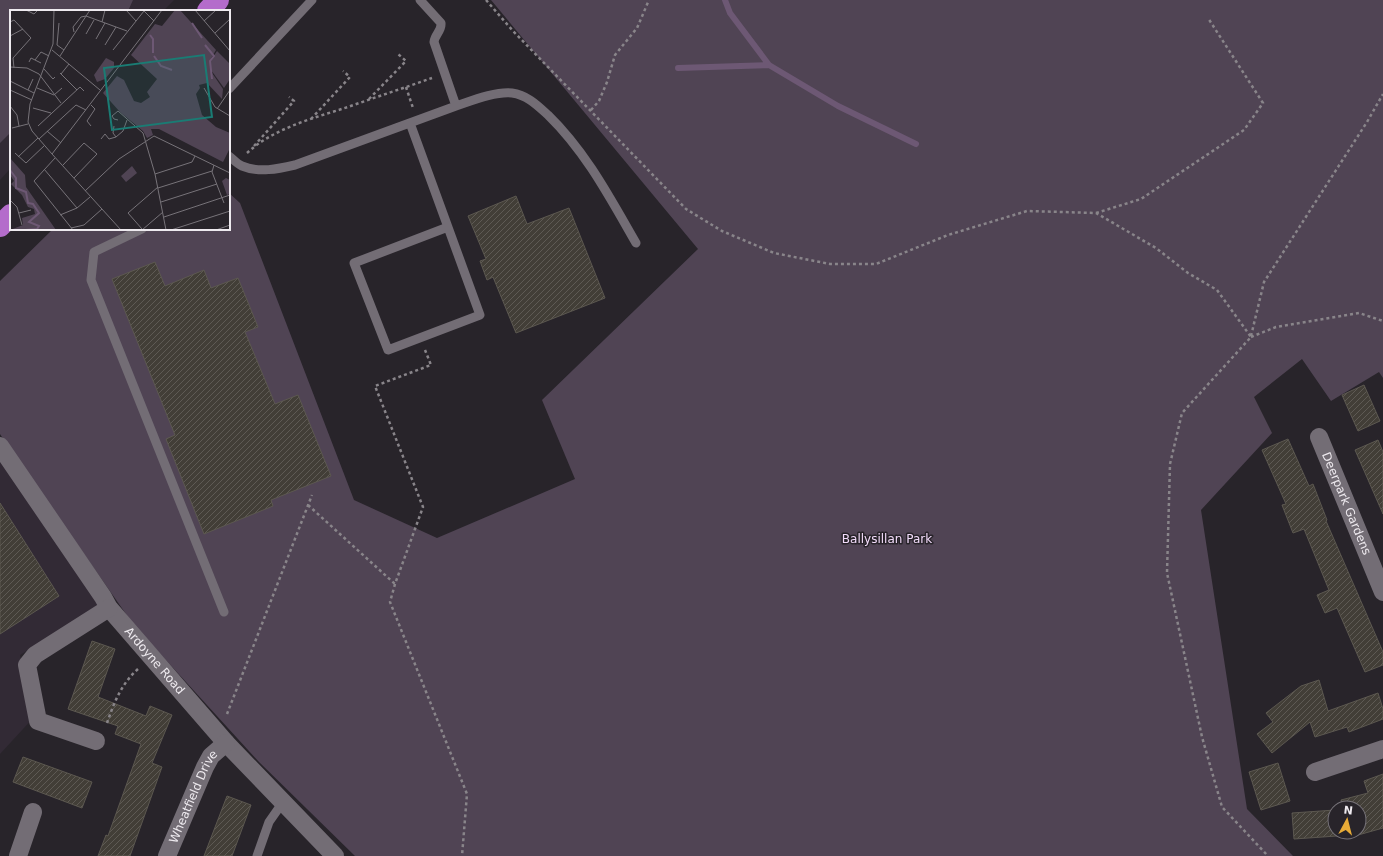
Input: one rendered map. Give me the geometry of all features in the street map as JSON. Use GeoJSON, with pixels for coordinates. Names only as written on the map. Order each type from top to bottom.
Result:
{"type":"FeatureCollection","features":[{"type":"Feature","properties":{"kind":"highway"},"geometry":{"type":"LineString","coordinates":[[209,10],[218,0]]}},
{"type":"Feature","properties":{"kind":"highway"},"geometry":{"type":"LineString","coordinates":[[0,226],[10,216]]}},
{"type":"Feature","properties":{"kind":"street","name":"Deerpark Gardens"},"geometry":{"type":"LineString","coordinates":[[1319,437],[1383,592]]}},
{"type":"Feature","properties":{"kind":"street","name":"Ardoyne Road"},"geometry":{"type":"LineString","coordinates":[[0,446],[109,608],[223,739],[335,856]]}},
{"type":"Feature","properties":{"kind":"street"},"geometry":{"type":"LineString","coordinates":[[96,742],[38,721],[28,665],[35,655],[109,608]]}},
{"type":"Feature","properties":{"kind":"street","name":"Wheatfield Drive"},"geometry":{"type":"LineString","coordinates":[[167,856],[204,767],[223,739]]}},
{"type":"Feature","properties":{"kind":"street"},"geometry":{"type":"LineString","coordinates":[[1315,772],[1383,749]]}},
{"type":"Feature","properties":{"kind":"street"},"geometry":{"type":"LineString","coordinates":[[18,856],[33,812]]}},
{"type":"Feature","properties":{"kind":"lane"},"geometry":{"type":"LineString","coordinates":[[230,88],[312,0]]}},
{"type":"Feature","properties":{"kind":"lane"},"geometry":{"type":"LineString","coordinates":[[420,0],[441,23],[441,27],[434,42],[456,106]]}},
{"type":"Feature","properties":{"kind":"lane"},"geometry":{"type":"LineString","coordinates":[[230,157],[242,166],[258,169],[275,169],[295,165],[480,98],[511,93],[534,102],[561,128],[599,178],[636,243]]}},
{"type":"Feature","properties":{"kind":"lane"},"geometry":{"type":"LineString","coordinates":[[414,122],[448,227],[480,315],[388,350],[354,263],[448,227]]}},
{"type":"Feature","properties":{"kind":"lane"},"geometry":{"type":"LineString","coordinates":[[140,230],[94,252],[91,280],[224,612]]}},
{"type":"Feature","properties":{"kind":"lane"},"geometry":{"type":"LineString","coordinates":[[257,856],[269,822],[284,802]]}},
{"type":"Feature","properties":{"kind":"path"},"geometry":{"type":"LineString","coordinates":[[486,0],[514,31],[686,209],[722,231],[774,253],[830,264],[876,264],[948,235],[1027,211],[1096,213],[1141,199],[1244,130],[1262,102],[1208,18]]}},
{"type":"Feature","properties":{"kind":"path"},"geometry":{"type":"LineString","coordinates":[[590,110],[599,101],[607,82],[615,55],[637,28],[649,0]]}},
{"type":"Feature","properties":{"kind":"path"},"geometry":{"type":"LineString","coordinates":[[368,100],[406,61],[398,54]]}},
{"type":"Feature","properties":{"kind":"path"},"geometry":{"type":"LineString","coordinates":[[311,119],[350,77],[343,71]]}},
{"type":"Feature","properties":{"kind":"path"},"geometry":{"type":"LineString","coordinates":[[248,152],[278,133],[311,119],[444,74]]}},
{"type":"Feature","properties":{"kind":"path"},"geometry":{"type":"LineString","coordinates":[[406,87],[414,122]]}},
{"type":"Feature","properties":{"kind":"path"},"geometry":{"type":"LineString","coordinates":[[1251,337],[1264,282],[1367,122],[1383,94]]}},
{"type":"Feature","properties":{"kind":"path"},"geometry":{"type":"LineString","coordinates":[[238,164],[294,101],[289,97]]}},
{"type":"Feature","properties":{"kind":"path"},"geometry":{"type":"LineString","coordinates":[[1096,213],[1156,248],[1188,273],[1217,290],[1251,337]]}},
{"type":"Feature","properties":{"kind":"path"},"geometry":{"type":"LineString","coordinates":[[1268,856],[1222,807],[1202,737],[1167,573],[1170,464],[1182,413],[1251,337],[1276,327],[1359,313],[1383,321]]}},
{"type":"Feature","properties":{"kind":"path"},"geometry":{"type":"LineString","coordinates":[[420,338],[431,365],[375,386],[423,507],[390,602],[467,794],[462,856]]}},
{"type":"Feature","properties":{"kind":"path"},"geometry":{"type":"LineString","coordinates":[[223,739],[312,495]]}},
{"type":"Feature","properties":{"kind":"path"},"geometry":{"type":"LineString","coordinates":[[308,505],[395,584]]}},
{"type":"Feature","properties":{"kind":"path"},"geometry":{"type":"LineString","coordinates":[[107,723],[117,696],[131,675],[152,657]]}},
{"type":"Feature","properties":{"kind":"shaded area"},"geometry":{"type":"Polygon","coordinates":[[[0,0],[174,0],[164,10],[10,10],[10,169],[0,180],[0,0]]]}},
{"type":"Feature","properties":{"kind":"shaded area"},"geometry":{"type":"Polygon","coordinates":[[[0,460],[100,606],[20,655],[35,716],[0,754],[0,460]]]}},
{"type":"Feature","properties":{"kind":"green space"},"geometry":{"type":"Polygon","coordinates":[[[0,0],[133,0],[128,10],[10,10],[10,133],[0,143],[0,0]]]}},
{"type":"Feature","properties":{"kind":"green space","name":"Ballysillan Park"},"geometry":{"type":"Polygon","coordinates":[[[491,0],[1383,0],[1383,378],[1379,372],[1331,401],[1302,359],[1254,397],[1272,433],[1201,510],[1247,809],[1293,856],[355,856],[259,762],[133,624],[0,434],[0,281],[52,230],[230,230],[230,194],[240,203],[354,500],[437,538],[575,479],[542,400],[698,249],[491,0]]]}},
{"type":"Feature","properties":{"kind":"building"},"geometry":{"type":"Polygon","coordinates":[[[516,196],[527,224],[569,208],[605,298],[516,333],[493,277],[487,280],[480,261],[486,259],[468,216],[516,196]]]}},
{"type":"Feature","properties":{"kind":"building"},"geometry":{"type":"Polygon","coordinates":[[[155,262],[165,286],[204,270],[211,288],[238,278],[258,327],[245,332],[275,404],[298,395],[331,476],[271,500],[273,506],[204,534],[166,439],[175,435],[112,279],[155,262]]]}},
{"type":"Feature","properties":{"kind":"building"},"geometry":{"type":"Polygon","coordinates":[[[1364,385],[1380,421],[1358,431],[1342,395],[1364,385]]]}},
{"type":"Feature","properties":{"kind":"building"},"geometry":{"type":"Polygon","coordinates":[[[1288,439],[1309,486],[1313,484],[1327,520],[1326,521],[1383,652],[1383,665],[1365,672],[1337,608],[1325,613],[1317,595],[1329,590],[1304,529],[1293,533],[1282,505],[1286,504],[1262,450],[1288,439]]]}},
{"type":"Feature","properties":{"kind":"building"},"geometry":{"type":"Polygon","coordinates":[[[1378,440],[1383,452],[1383,514],[1355,450],[1378,440]]]}},
{"type":"Feature","properties":{"kind":"building"},"geometry":{"type":"Polygon","coordinates":[[[0,503],[59,596],[0,634],[0,503]]]}},
{"type":"Feature","properties":{"kind":"building"},"geometry":{"type":"Polygon","coordinates":[[[92,641],[115,649],[98,697],[146,716],[150,706],[172,715],[152,763],[162,767],[130,856],[98,856],[106,835],[108,836],[141,744],[115,734],[118,726],[68,709],[92,641]]]}},
{"type":"Feature","properties":{"kind":"building"},"geometry":{"type":"Polygon","coordinates":[[[1319,680],[1328,711],[1378,693],[1383,709],[1383,719],[1349,732],[1347,727],[1315,737],[1310,722],[1272,753],[1257,734],[1273,722],[1266,713],[1301,686],[1319,680]]]}},
{"type":"Feature","properties":{"kind":"building"},"geometry":{"type":"Polygon","coordinates":[[[23,757],[92,782],[82,808],[13,782],[23,757]]]}},
{"type":"Feature","properties":{"kind":"building"},"geometry":{"type":"Polygon","coordinates":[[[1278,763],[1290,801],[1261,810],[1249,772],[1278,763]]]}},
{"type":"Feature","properties":{"kind":"building"},"geometry":{"type":"Polygon","coordinates":[[[1383,774],[1383,828],[1367,832],[1367,800],[1341,800],[1368,793],[1364,781],[1383,774]]]}},
{"type":"Feature","properties":{"kind":"building"},"geometry":{"type":"Polygon","coordinates":[[[227,796],[251,805],[232,856],[204,856],[227,796]]]}},
{"type":"Feature","properties":{"kind":"building"},"geometry":{"type":"Polygon","coordinates":[[[1327,811],[1327,837],[1294,839],[1292,813],[1327,811]]]}},
{"type":"Feature","properties":{"kind":"waterway"},"geometry":{"type":"LineString","coordinates":[[725,0],[730,13],[769,65],[838,106],[916,144]]}},
{"type":"Feature","properties":{"kind":"waterway"},"geometry":{"type":"LineString","coordinates":[[678,68],[769,65]]}}]}
